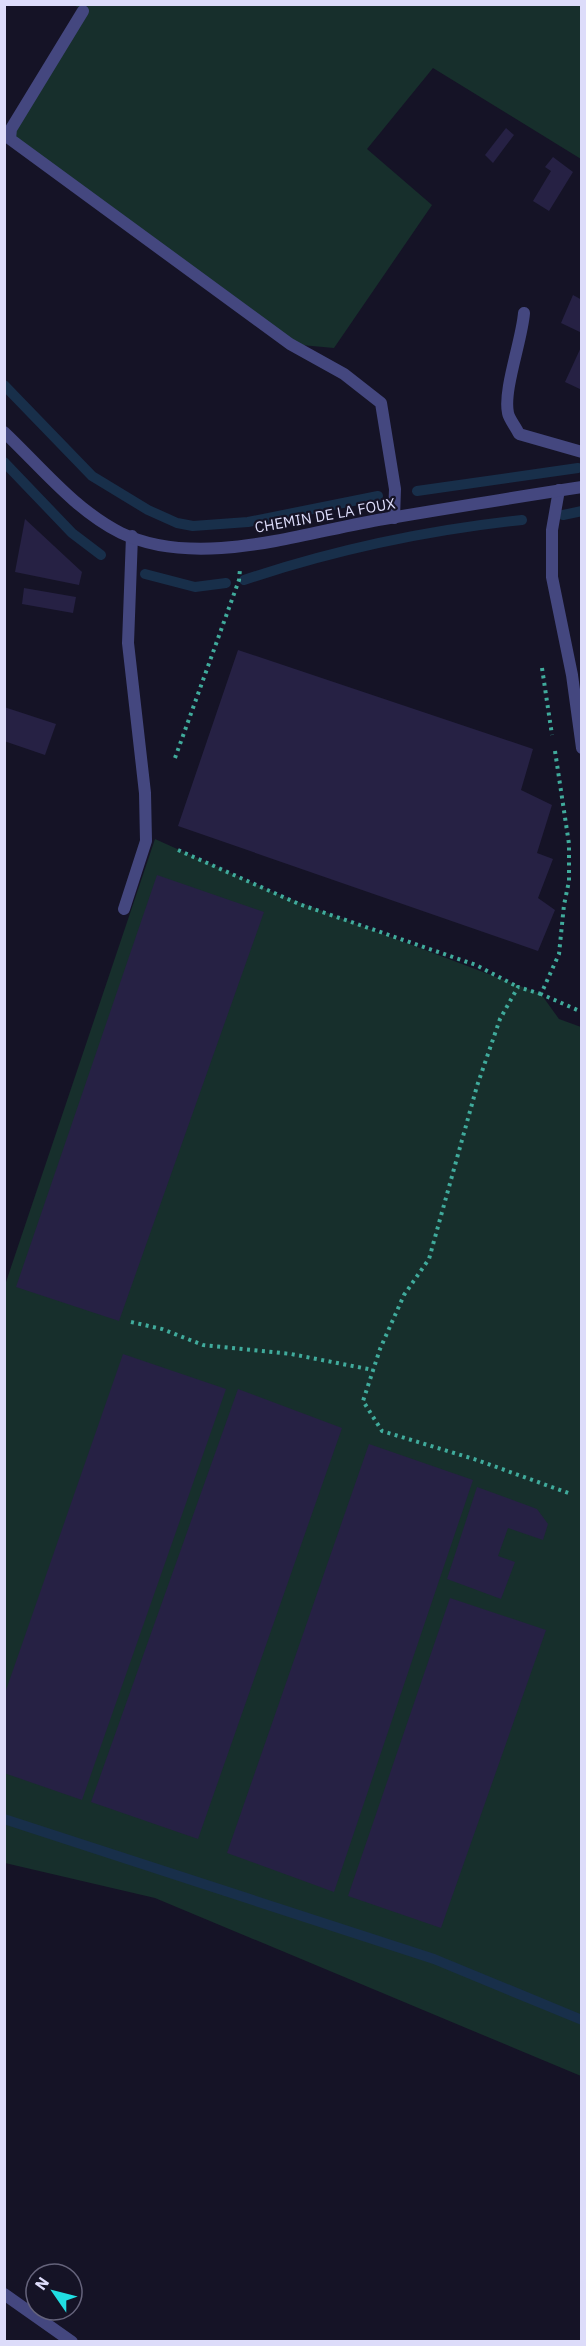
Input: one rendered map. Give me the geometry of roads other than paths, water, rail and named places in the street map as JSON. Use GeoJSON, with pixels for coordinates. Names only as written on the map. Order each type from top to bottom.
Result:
{"type":"FeatureCollection","features":[{"type":"Feature","properties":{"kind":"street"},"geometry":{"type":"LineString","coordinates":[[83,11],[7,133],[10,139],[290,344],[344,374],[381,403],[395,489],[394,518]]}},
{"type":"Feature","properties":{"kind":"street"},"geometry":{"type":"LineString","coordinates":[[524,313],[522,337],[510,384],[508,413],[519,434],[582,452]]}},
{"type":"Feature","properties":{"kind":"street","name":"CHEMIN DE LA FOUX"},"geometry":{"type":"LineString","coordinates":[[4,432],[91,516],[132,536],[172,547],[275,541],[394,518],[582,487]]}},
{"type":"Feature","properties":{"kind":"street"},"geometry":{"type":"LineString","coordinates":[[559,490],[552,530],[552,577],[572,675],[582,748]]}},
{"type":"Feature","properties":{"kind":"street"},"geometry":{"type":"LineString","coordinates":[[124,909],[146,841],[145,793],[128,643],[132,536]]}},
{"type":"Feature","properties":{"kind":"street"},"geometry":{"type":"LineString","coordinates":[[4,2294],[72,2342]]}},
{"type":"Feature","properties":{"kind":"waterway"},"geometry":{"type":"LineString","coordinates":[[4,385],[92,476],[148,510],[177,523],[193,526],[248,522],[378,496]]}},
{"type":"Feature","properties":{"kind":"waterway"},"geometry":{"type":"LineString","coordinates":[[4,462],[72,533],[101,555]]}},
{"type":"Feature","properties":{"kind":"waterway"},"geometry":{"type":"LineString","coordinates":[[417,491],[578,468]]}},
{"type":"Feature","properties":{"kind":"waterway"},"geometry":{"type":"LineString","coordinates":[[563,515],[582,511]]}},
{"type":"Feature","properties":{"kind":"waterway"},"geometry":{"type":"LineString","coordinates":[[244,580],[312,559],[382,542],[452,529],[522,520]]}},
{"type":"Feature","properties":{"kind":"waterway"},"geometry":{"type":"LineString","coordinates":[[145,574],[195,587],[226,583]]}},
{"type":"Feature","properties":{"kind":"waterway"},"geometry":{"type":"LineString","coordinates":[[4,1819],[434,1959],[582,2020]]}}]}
